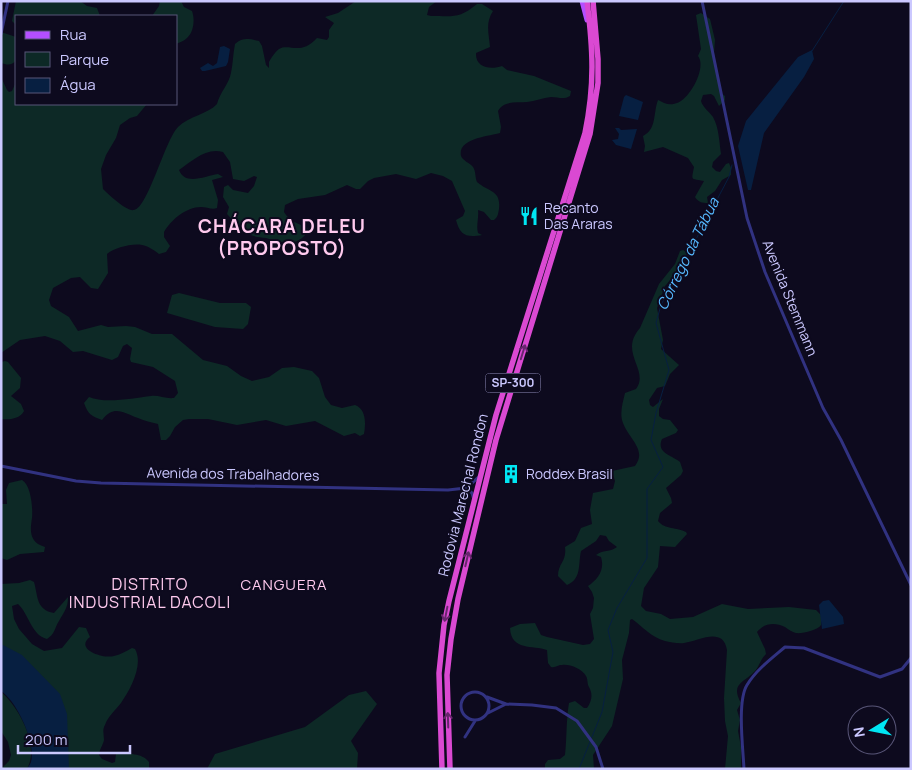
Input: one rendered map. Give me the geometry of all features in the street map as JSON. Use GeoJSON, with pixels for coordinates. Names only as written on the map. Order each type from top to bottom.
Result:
{"type":"FeatureCollection","features":[{"type":"Feature","properties":{"kind":"highway","name":"Rodovia Marechal Rondon"},"geometry":{"type":"LineString","coordinates":[[450,769],[447,675],[455,610],[496,440],[590,134],[598,83],[593,32],[586,1]]}},
{"type":"Feature","properties":{"kind":"highway","name":"Rodovia Marechal Rondon"},"geometry":{"type":"LineString","coordinates":[[442,769],[441,651],[448,601],[496,415],[585,133],[592,83],[594,1]]}},
{"type":"Feature","properties":{"kind":"main road"},"geometry":{"type":"LineString","coordinates":[[582,1],[593,32]]}},
{"type":"Feature","properties":{"kind":"street"},"geometry":{"type":"LineString","coordinates":[[1,34],[8,1]]}},
{"type":"Feature","properties":{"kind":"street","name":"Avenida Stemmann"},"geometry":{"type":"LineString","coordinates":[[702,1],[747,218],[755,246],[823,408],[841,440],[911,585]]}},
{"type":"Feature","properties":{"kind":"street","name":"Avenida dos Trabalhadores"},"geometry":{"type":"LineString","coordinates":[[1,466],[76,481],[101,483],[448,490],[466,488]]}},
{"type":"Feature","properties":{"kind":"street"},"geometry":{"type":"LineString","coordinates":[[474,502],[472,494],[466,488],[480,476]]}},
{"type":"Feature","properties":{"kind":"street"},"geometry":{"type":"LineString","coordinates":[[744,769],[741,699],[746,685],[785,647],[804,648],[880,677],[893,674],[902,669],[911,658]]}},
{"type":"Feature","properties":{"kind":"street"},"geometry":{"type":"LineString","coordinates":[[506,704],[476,720],[467,718],[460,706],[464,696],[472,691],[482,693],[506,704],[532,704],[556,708],[577,721],[596,747],[602,769]]}},
{"type":"Feature","properties":{"kind":"street"},"geometry":{"type":"LineString","coordinates":[[486,696],[489,705],[487,714]]}},
{"type":"Feature","properties":{"kind":"street"},"geometry":{"type":"LineString","coordinates":[[466,737],[476,720]]}},
{"type":"Feature","properties":{"kind":"green space"},"geometry":{"type":"Polygon","coordinates":[[[16,1],[80,1],[87,6],[97,8],[100,15],[15,15],[15,24],[12,21],[16,1]]]}},
{"type":"Feature","properties":{"kind":"green space"},"geometry":{"type":"Polygon","coordinates":[[[160,1],[181,1],[184,7],[192,11],[194,21],[192,29],[185,40],[178,43],[178,15],[153,15],[160,1]]]}},
{"type":"Feature","properties":{"kind":"green space"},"geometry":{"type":"Polygon","coordinates":[[[356,1],[437,1],[429,7],[427,15],[431,16],[455,16],[477,4],[482,4],[493,11],[488,24],[490,47],[476,53],[476,58],[481,65],[489,68],[502,66],[507,70],[534,76],[571,91],[570,96],[565,98],[551,97],[504,105],[498,111],[501,127],[500,133],[476,139],[464,145],[461,150],[462,158],[474,169],[477,182],[494,193],[499,203],[497,217],[494,220],[491,220],[484,212],[478,210],[477,230],[482,235],[468,236],[462,232],[456,220],[463,216],[465,211],[452,181],[431,173],[416,179],[396,174],[374,178],[360,189],[347,185],[325,195],[298,199],[285,205],[284,212],[291,220],[307,227],[309,231],[304,236],[299,240],[289,243],[254,236],[242,229],[227,214],[229,207],[223,197],[224,187],[228,185],[233,190],[248,193],[254,186],[257,177],[254,176],[244,181],[233,179],[230,162],[223,152],[211,151],[179,170],[186,178],[191,179],[218,174],[223,177],[212,180],[218,200],[217,208],[203,207],[190,209],[175,219],[164,232],[164,237],[170,246],[166,252],[159,254],[149,247],[138,245],[128,245],[114,250],[107,254],[108,273],[98,289],[91,288],[80,277],[71,278],[53,288],[49,300],[51,306],[69,317],[78,331],[101,325],[108,327],[135,327],[152,334],[172,334],[203,360],[227,366],[252,381],[269,377],[282,368],[294,367],[312,371],[319,378],[325,397],[331,405],[342,408],[355,405],[359,407],[365,421],[364,434],[360,436],[355,433],[344,436],[315,421],[286,426],[266,420],[237,425],[208,419],[189,419],[183,420],[175,427],[166,440],[161,440],[158,424],[119,411],[111,412],[102,420],[90,414],[84,403],[89,397],[103,400],[154,396],[174,398],[178,393],[175,381],[153,367],[131,362],[132,348],[127,344],[123,346],[118,357],[112,360],[83,351],[73,352],[60,341],[45,336],[20,340],[1,353],[1,77],[9,92],[12,91],[15,84],[15,105],[146,105],[137,116],[130,118],[120,125],[101,169],[103,189],[122,206],[134,210],[145,198],[173,134],[178,127],[217,104],[230,77],[235,44],[243,39],[259,41],[266,65],[269,68],[269,62],[279,49],[301,48],[317,38],[327,40],[329,30],[334,23],[325,17],[338,13],[356,1]]]}},
{"type":"Feature","properties":{"kind":"green space"},"geometry":{"type":"Polygon","coordinates":[[[701,13],[710,19],[715,40],[714,53],[721,93],[725,96],[725,100],[719,106],[711,94],[703,95],[701,101],[713,117],[719,135],[721,154],[713,162],[712,167],[720,172],[729,163],[731,168],[731,175],[722,180],[715,191],[707,197],[708,203],[700,202],[695,197],[704,181],[692,177],[694,167],[688,158],[663,147],[644,152],[643,136],[653,125],[658,100],[669,104],[677,103],[687,96],[696,82],[700,67],[698,56],[701,49],[696,15],[701,13]]]}},
{"type":"Feature","properties":{"kind":"green space"},"geometry":{"type":"Polygon","coordinates":[[[1,32],[15,37],[15,61],[7,65],[1,63],[1,32]]]}},
{"type":"Feature","properties":{"kind":"green space"},"geometry":{"type":"Polygon","coordinates":[[[683,250],[688,253],[675,275],[665,286],[657,308],[663,340],[661,349],[679,365],[670,374],[665,386],[657,388],[649,400],[650,405],[653,407],[663,399],[659,409],[659,416],[670,420],[678,430],[676,433],[662,439],[661,448],[665,453],[680,462],[683,471],[666,488],[672,503],[660,513],[658,521],[664,526],[682,530],[687,534],[675,547],[660,546],[658,567],[644,588],[641,606],[646,611],[661,614],[670,619],[693,617],[722,604],[748,609],[789,607],[816,610],[821,615],[821,625],[813,630],[796,633],[781,625],[770,624],[757,632],[766,654],[758,668],[740,684],[737,691],[741,703],[737,710],[740,720],[738,731],[741,747],[741,769],[725,769],[728,736],[724,698],[727,650],[725,643],[721,638],[716,637],[682,643],[665,641],[651,634],[632,619],[630,620],[629,633],[622,660],[623,679],[612,726],[593,755],[594,769],[545,769],[545,764],[548,760],[560,759],[565,755],[569,703],[575,701],[584,708],[587,708],[591,700],[591,692],[587,677],[582,671],[569,665],[551,667],[548,663],[547,650],[518,644],[511,635],[510,628],[520,624],[535,623],[541,635],[547,637],[583,645],[590,644],[594,639],[590,614],[594,598],[588,586],[598,577],[601,570],[601,557],[596,555],[617,547],[606,536],[600,535],[596,541],[581,551],[577,575],[572,582],[567,585],[558,576],[558,572],[565,556],[565,547],[575,541],[581,528],[592,524],[590,510],[593,493],[613,489],[615,481],[612,471],[635,466],[638,460],[638,449],[621,417],[625,393],[636,389],[639,382],[632,345],[659,284],[675,264],[680,251],[683,250]]]}},
{"type":"Feature","properties":{"kind":"green space"},"geometry":{"type":"Polygon","coordinates":[[[179,293],[220,303],[246,303],[251,307],[248,324],[243,329],[215,327],[167,313],[172,295],[179,293]]]}},
{"type":"Feature","properties":{"kind":"green space"},"geometry":{"type":"Polygon","coordinates":[[[5,361],[21,378],[20,388],[11,396],[21,404],[24,411],[17,417],[1,419],[1,362],[5,361]]]}},
{"type":"Feature","properties":{"kind":"green space"},"geometry":{"type":"Polygon","coordinates":[[[22,480],[28,487],[31,497],[33,539],[45,547],[44,552],[20,554],[7,560],[1,558],[1,504],[7,504],[6,490],[9,483],[22,480]]]}},
{"type":"Feature","properties":{"kind":"green space"},"geometry":{"type":"Polygon","coordinates":[[[30,580],[34,582],[41,606],[48,611],[54,613],[68,597],[65,610],[53,633],[47,639],[37,633],[18,604],[12,606],[14,619],[19,629],[32,644],[44,651],[62,648],[79,627],[86,628],[90,637],[85,645],[97,654],[109,657],[121,654],[132,648],[135,649],[138,662],[135,677],[125,698],[106,722],[104,740],[99,755],[102,759],[112,763],[115,762],[118,752],[139,755],[149,762],[149,769],[62,769],[1,648],[1,584],[30,580]]]}},
{"type":"Feature","properties":{"kind":"green space"},"geometry":{"type":"Polygon","coordinates":[[[366,691],[377,704],[351,741],[358,753],[357,769],[207,769],[215,754],[305,727],[349,695],[366,691]]]}},
{"type":"Feature","properties":{"kind":"green space"},"geometry":{"type":"Polygon","coordinates":[[[1,692],[21,717],[26,728],[31,749],[27,769],[1,769],[9,761],[11,755],[8,742],[1,731],[1,692]]]}},
{"type":"Feature","properties":{"kind":"water"},"geometry":{"type":"Polygon","coordinates":[[[224,46],[230,49],[226,66],[202,71],[200,68],[208,63],[213,66],[217,63],[220,47],[224,46]]]}},
{"type":"Feature","properties":{"kind":"water"},"geometry":{"type":"Polygon","coordinates":[[[812,50],[814,59],[804,77],[764,133],[751,190],[748,190],[738,146],[746,121],[798,57],[812,50]]]}},
{"type":"Feature","properties":{"kind":"water"},"geometry":{"type":"Polygon","coordinates":[[[626,95],[643,102],[638,120],[619,116],[626,95]]]}},
{"type":"Feature","properties":{"kind":"water"},"geometry":{"type":"Polygon","coordinates":[[[615,128],[621,130],[637,129],[631,149],[616,145],[612,140],[618,139],[619,134],[615,128]]]}},
{"type":"Feature","properties":{"kind":"water"},"geometry":{"type":"Polygon","coordinates":[[[829,600],[843,617],[844,624],[822,629],[819,605],[823,601],[829,600]]]}},
{"type":"Feature","properties":{"kind":"water"},"geometry":{"type":"Polygon","coordinates":[[[1,644],[22,655],[60,694],[67,714],[69,769],[26,769],[31,762],[31,744],[19,713],[1,691],[1,644]]]}},
{"type":"Feature","properties":{"kind":"waterway","name":"Córrego da Tábua"},"geometry":{"type":"LineString","coordinates":[[812,51],[844,1]]}},
{"type":"Feature","properties":{"kind":"waterway","name":"Córrego da Tábua"},"geometry":{"type":"LineString","coordinates":[[579,769],[602,712],[613,652],[608,630],[617,608],[647,558],[647,489],[663,467],[651,440],[656,413],[669,370],[656,323],[661,305],[729,177],[732,165]]}},
{"type":"Feature","properties":{"kind":"place","name":"Recanto Das Araras"},"geometry":{"type":"Point","coordinates":[529,216]}},
{"type":"Feature","properties":{"kind":"place","name":"Roddex Brasil"},"geometry":{"type":"Point","coordinates":[511,474]}},
{"type":"Feature","properties":{"kind":"district","name":"CHÁCARA DELEU (PROPOSTO)"},"geometry":{"type":"Point","coordinates":[282,237]}},
{"type":"Feature","properties":{"kind":"district","name":"CANGUERA"},"geometry":{"type":"Point","coordinates":[284,585]}},
{"type":"Feature","properties":{"kind":"district","name":"DISTRITO INDUSTRIAL DACOLI"},"geometry":{"type":"Point","coordinates":[150,593]}}]}
